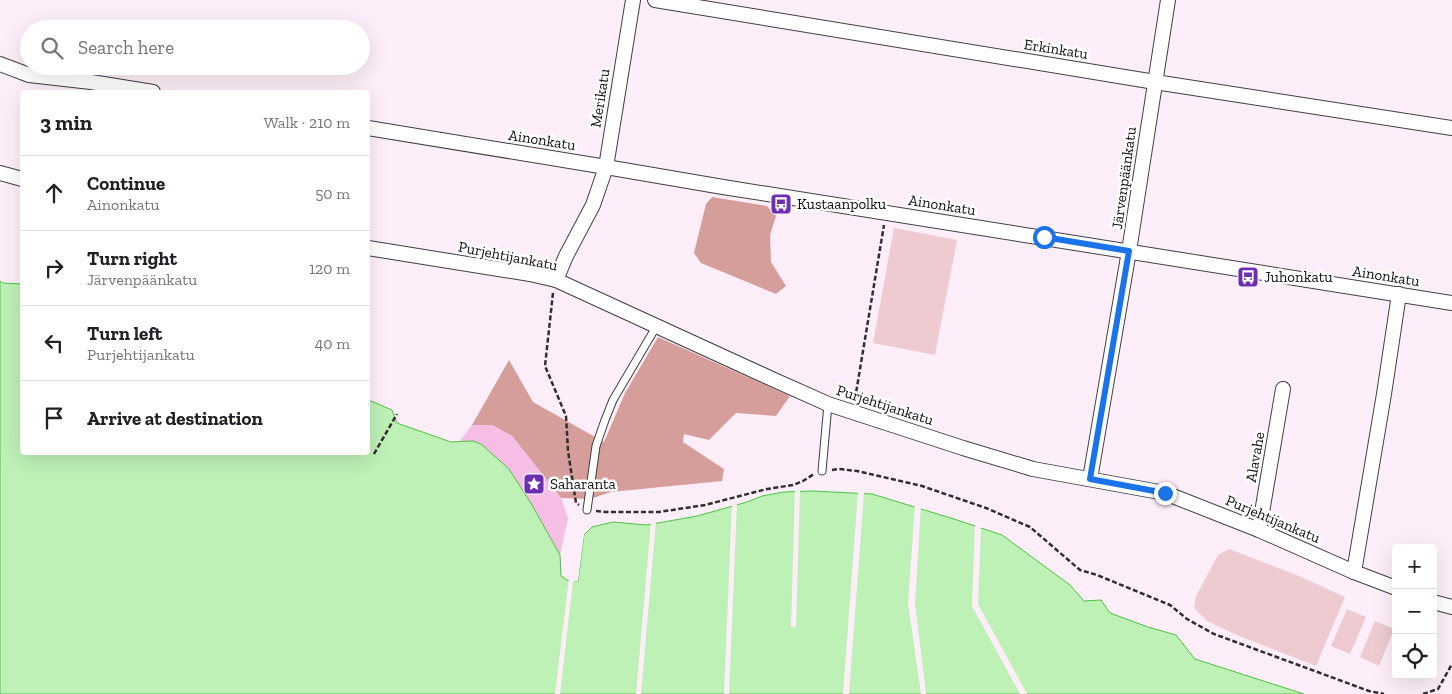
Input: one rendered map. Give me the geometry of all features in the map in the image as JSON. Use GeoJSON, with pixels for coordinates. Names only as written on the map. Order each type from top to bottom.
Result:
{"type":"FeatureCollection","features":[{"type":"Feature","properties":{"kind":"street","name":"Merikatu"},"geometry":{"type":"LineString","coordinates":[[556,280],[566,256],[593,205],[606,167],[633,0]]}},
{"type":"Feature","properties":{"kind":"street","name":"Erkinkatu"},"geometry":{"type":"LineString","coordinates":[[655,0],[1155,82],[1452,128]]}},
{"type":"Feature","properties":{"kind":"street","name":"Järvenpäänkatu"},"geometry":{"type":"LineString","coordinates":[[1090,479],[1129,251],[1168,0]]}},
{"type":"Feature","properties":{"kind":"street"},"geometry":{"type":"LineString","coordinates":[[0,64],[20,72]]}},
{"type":"Feature","properties":{"kind":"street"},"geometry":{"type":"LineString","coordinates":[[29,75],[141,90]]}},
{"type":"Feature","properties":{"kind":"street","name":"Ainonkatu"},"geometry":{"type":"LineString","coordinates":[[370,128],[886,213],[1452,302]]}},
{"type":"Feature","properties":{"kind":"street"},"geometry":{"type":"LineString","coordinates":[[0,174],[20,179]]}},
{"type":"Feature","properties":{"kind":"street","name":"Purjehtijankatu"},"geometry":{"type":"LineString","coordinates":[[370,248],[530,274],[556,280],[828,404],[1032,469],[1165,493],[1259,530],[1354,572],[1392,586]]}},
{"type":"Feature","properties":{"kind":"street"},"geometry":{"type":"LineString","coordinates":[[1354,572],[1399,294]]}},
{"type":"Feature","properties":{"kind":"street","name":"Alavahe"},"geometry":{"type":"LineString","coordinates":[[1259,530],[1283,389]]}},
{"type":"Feature","properties":{"kind":"street"},"geometry":{"type":"LineString","coordinates":[[1437,603],[1452,607]]}},
{"type":"Feature","properties":{"kind":"lane"},"geometry":{"type":"LineString","coordinates":[[587,510],[596,446],[605,420],[613,400],[656,327]]}},
{"type":"Feature","properties":{"kind":"lane"},"geometry":{"type":"LineString","coordinates":[[822,471],[828,404]]}},
{"type":"Feature","properties":{"kind":"path"},"geometry":{"type":"LineString","coordinates":[[852,412],[886,213]]}},
{"type":"Feature","properties":{"kind":"path"},"geometry":{"type":"LineString","coordinates":[[556,280],[551,298],[545,366],[566,416],[568,451],[576,503],[587,510],[659,512],[705,506],[793,484],[822,471],[839,469],[857,471],[922,486],[986,508],[1030,527],[1080,570],[1097,575],[1170,605],[1186,619],[1214,634],[1368,691],[1384,694]]}},
{"type":"Feature","properties":{"kind":"path"},"geometry":{"type":"LineString","coordinates":[[374,454],[397,414]]}},
{"type":"Feature","properties":{"kind":"path"},"geometry":{"type":"LineString","coordinates":[[1423,694],[1438,689],[1452,664]]}},
{"type":"Feature","properties":{"kind":"shaded area"},"geometry":{"type":"Polygon","coordinates":[[[712,197],[767,206],[776,216],[770,235],[771,262],[786,286],[776,294],[701,263],[694,253],[706,204],[712,197]]]}},
{"type":"Feature","properties":{"kind":"shaded area"},"geometry":{"type":"Polygon","coordinates":[[[894,228],[957,240],[935,355],[873,343],[894,228]]]}},
{"type":"Feature","properties":{"kind":"shaded area"},"geometry":{"type":"Polygon","coordinates":[[[0,281],[3,283],[20,284],[20,455],[370,455],[371,401],[392,410],[397,423],[451,442],[473,441],[481,444],[509,469],[532,505],[560,555],[561,576],[567,580],[578,581],[584,535],[592,527],[613,522],[647,525],[697,516],[762,496],[784,492],[812,491],[872,494],[1002,535],[1070,585],[1084,601],[1101,600],[1110,613],[1176,635],[1195,659],[1304,694],[0,694],[0,281]]]}},
{"type":"Feature","properties":{"kind":"shaded area"},"geometry":{"type":"Polygon","coordinates":[[[658,337],[790,396],[776,416],[736,413],[709,440],[684,434],[683,442],[724,469],[722,481],[611,492],[590,499],[561,498],[512,436],[492,425],[472,425],[509,360],[533,402],[604,442],[625,393],[658,337]]]}},
{"type":"Feature","properties":{"kind":"shaded area"},"geometry":{"type":"Polygon","coordinates":[[[1229,549],[1299,576],[1345,597],[1316,666],[1239,636],[1207,621],[1194,608],[1196,596],[1218,555],[1229,549]]]}},
{"type":"Feature","properties":{"kind":"shaded area"},"geometry":{"type":"Polygon","coordinates":[[[1347,609],[1366,617],[1350,654],[1331,646],[1347,609]]]}},
{"type":"Feature","properties":{"kind":"shaded area"},"geometry":{"type":"Polygon","coordinates":[[[1375,621],[1392,628],[1392,634],[1379,666],[1360,657],[1375,621]]]}},
{"type":"Feature","properties":{"kind":"sand","name":"Saharanta"},"geometry":{"type":"Polygon","coordinates":[[[472,425],[492,425],[512,436],[561,498],[568,518],[560,555],[532,505],[459,442],[472,425]]]}},
{"type":"Feature","properties":{"kind":"pier"},"geometry":{"type":"Polygon","coordinates":[[[795,489],[800,489],[796,627],[791,627],[795,489]]]}},
{"type":"Feature","properties":{"kind":"pier"},"geometry":{"type":"Polygon","coordinates":[[[858,492],[864,492],[849,694],[843,694],[858,492]]]}},
{"type":"Feature","properties":{"kind":"pier"},"geometry":{"type":"Polygon","coordinates":[[[737,503],[729,694],[724,694],[732,504],[737,503]]]}},
{"type":"Feature","properties":{"kind":"pier"},"geometry":{"type":"Polygon","coordinates":[[[915,505],[921,506],[915,604],[926,694],[921,694],[908,603],[915,505]]]}},
{"type":"Feature","properties":{"kind":"pier"},"geometry":{"type":"Polygon","coordinates":[[[656,521],[641,694],[636,694],[651,522],[656,521]]]}},
{"type":"Feature","properties":{"kind":"pier"},"geometry":{"type":"Polygon","coordinates":[[[975,525],[981,526],[978,604],[1027,694],[1020,694],[972,606],[975,525]]]}},
{"type":"Feature","properties":{"kind":"pier"},"geometry":{"type":"Polygon","coordinates":[[[581,535],[584,535],[578,581],[573,581],[560,694],[555,694],[569,578],[576,578],[581,535]]]}},
{"type":"Feature","properties":{"kind":"place","name":"Kustaanpolku"},"geometry":{"type":"Point","coordinates":[781,204]}},
{"type":"Feature","properties":{"kind":"place","name":"Juhonkatu"},"geometry":{"type":"Point","coordinates":[1248,277]}},
{"type":"Feature","properties":{"kind":"place","name":"Saharanta"},"geometry":{"type":"Point","coordinates":[534,484]}},
{"type":"Feature","properties":{"kind":"route"},"geometry":{"type":"LineString","coordinates":[[1044,237],[1129,251],[1090,479],[1165,493]]}}]}
